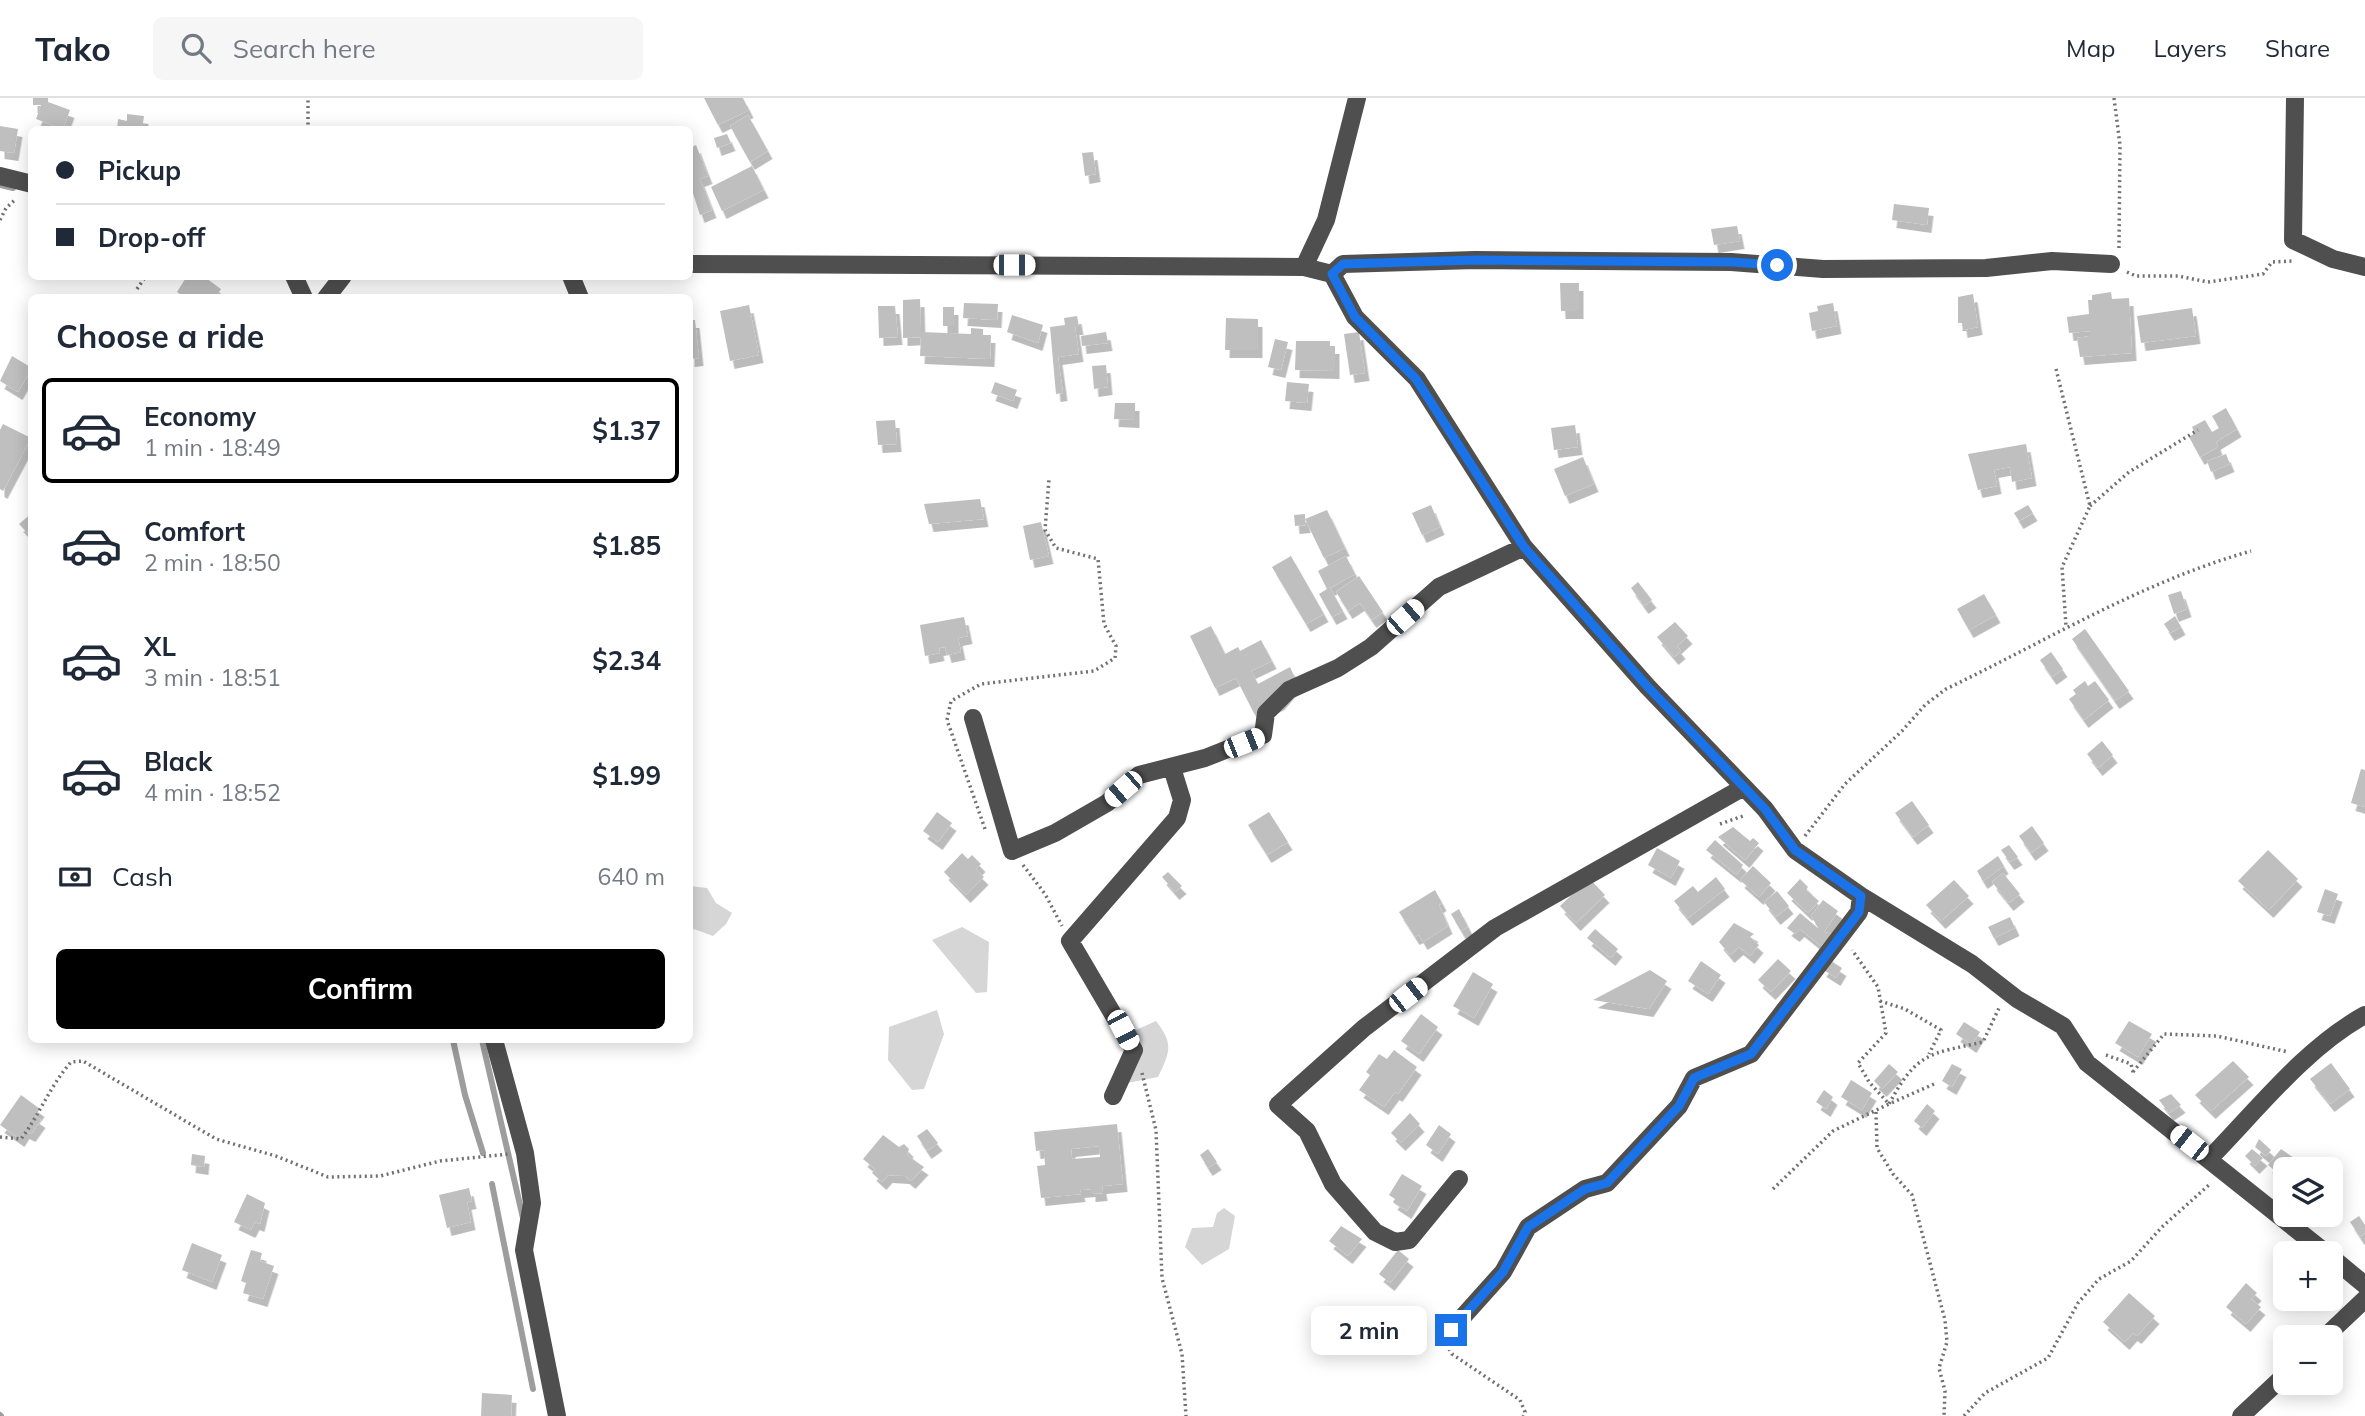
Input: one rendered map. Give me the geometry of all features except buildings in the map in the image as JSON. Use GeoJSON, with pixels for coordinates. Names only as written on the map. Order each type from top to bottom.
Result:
{"type":"FeatureCollection","features":[{"type":"Feature","properties":{"kind":"street"},"geometry":{"type":"LineString","coordinates":[[1304,267],[1326,220],[1357,98]]}},
{"type":"Feature","properties":{"kind":"street"},"geometry":{"type":"LineString","coordinates":[[2295,98],[2293,240],[2333,259],[2365,267]]}},
{"type":"Feature","properties":{"kind":"street"},"geometry":{"type":"LineString","coordinates":[[0,176],[27,189]]}},
{"type":"Feature","properties":{"kind":"street"},"geometry":{"type":"LineString","coordinates":[[1332,274],[1343,264],[1475,260],[1731,262],[1823,269],[1986,268],[2052,261],[2111,264]]}},
{"type":"Feature","properties":{"kind":"street"},"geometry":{"type":"LineString","coordinates":[[693,264],[1304,267],[1332,274],[1355,317],[1416,379],[1524,547],[1647,686],[1765,809],[1795,850],[1861,896],[1972,964],[2017,999],[2063,1026],[2087,1063],[2311,1241]]}},
{"type":"Feature","properties":{"kind":"street"},"geometry":{"type":"LineString","coordinates":[[329,294],[340,280]]}},
{"type":"Feature","properties":{"kind":"street"},"geometry":{"type":"LineString","coordinates":[[973,718],[1012,851],[1055,833],[1107,803],[1139,775],[1172,768],[1263,735],[1266,713],[1289,690],[1338,668],[1371,647],[1439,587],[1524,547]]}},
{"type":"Feature","properties":{"kind":"street"},"geometry":{"type":"LineString","coordinates":[[1113,1096],[1133,1050],[1069,941],[1177,818],[1182,800],[1172,768]]}},
{"type":"Feature","properties":{"kind":"street"},"geometry":{"type":"LineString","coordinates":[[1459,1179],[1409,1240],[1395,1242],[1375,1232],[1333,1184],[1307,1131],[1278,1105],[1364,1028],[1495,928],[1744,787]]}},
{"type":"Feature","properties":{"kind":"street"},"geometry":{"type":"LineString","coordinates":[[1451,1330],[1503,1272],[1528,1227],[1585,1189],[1607,1183],[1679,1106],[1694,1078],[1751,1054],[1776,1025],[1838,936],[1859,912],[1861,896]]}},
{"type":"Feature","properties":{"kind":"street"},"geometry":{"type":"LineString","coordinates":[[2209,1159],[2306,1060],[2349,1024],[2365,1015]]}},
{"type":"Feature","properties":{"kind":"street"},"geometry":{"type":"LineString","coordinates":[[495,1043],[525,1153],[532,1203],[524,1250],[557,1416]]}},
{"type":"Feature","properties":{"kind":"street"},"geometry":{"type":"LineString","coordinates":[[2343,1267],[2365,1285]]}},
{"type":"Feature","properties":{"kind":"street"},"geometry":{"type":"LineString","coordinates":[[2338,1325],[2365,1299]]}},
{"type":"Feature","properties":{"kind":"street"},"geometry":{"type":"LineString","coordinates":[[2241,1416],[2273,1386]]}},
{"type":"Feature","properties":{"kind":"path"},"geometry":{"type":"LineString","coordinates":[[308,98],[308,126]]}},
{"type":"Feature","properties":{"kind":"path"},"geometry":{"type":"LineString","coordinates":[[2114,98],[2120,145],[2121,246],[2111,264],[2136,276],[2178,276],[2208,282],[2263,274],[2272,262],[2297,260]]}},
{"type":"Feature","properties":{"kind":"path"},"geometry":{"type":"LineString","coordinates":[[0,220],[6,208],[27,189]]}},
{"type":"Feature","properties":{"kind":"path"},"geometry":{"type":"LineString","coordinates":[[137,289],[143,280]]}},
{"type":"Feature","properties":{"kind":"path"},"geometry":{"type":"LineString","coordinates":[[2056,369],[2090,506]]}},
{"type":"Feature","properties":{"kind":"path"},"geometry":{"type":"LineString","coordinates":[[2066,626],[2062,567],[2090,506],[2129,472],[2198,430]]}},
{"type":"Feature","properties":{"kind":"path"},"geometry":{"type":"LineString","coordinates":[[986,833],[947,720],[951,701],[981,684],[1094,671],[1115,658],[1116,646],[1104,624],[1098,559],[1056,548],[1045,530],[1049,479]]}},
{"type":"Feature","properties":{"kind":"path"},"geometry":{"type":"LineString","coordinates":[[1795,850],[1845,784],[1902,731],[1924,705],[1946,689],[2066,626],[2198,566],[2251,551]]}},
{"type":"Feature","properties":{"kind":"path"},"geometry":{"type":"LineString","coordinates":[[1719,824],[1765,809]]}},
{"type":"Feature","properties":{"kind":"path"},"geometry":{"type":"LineString","coordinates":[[1012,851],[1045,894],[1069,941]]}},
{"type":"Feature","properties":{"kind":"path"},"geometry":{"type":"LineString","coordinates":[[1838,936],[1862,960],[1878,987],[1886,1033],[1858,1063],[1869,1082],[1889,1104]]}},
{"type":"Feature","properties":{"kind":"path"},"geometry":{"type":"LineString","coordinates":[[1929,1054],[1983,1042],[1998,1008],[2017,999]]}},
{"type":"Feature","properties":{"kind":"path"},"geometry":{"type":"LineString","coordinates":[[1880,1001],[1905,1009],[1941,1030],[1929,1054],[1900,1084],[1889,1104]]}},
{"type":"Feature","properties":{"kind":"path"},"geometry":{"type":"LineString","coordinates":[[2133,1072],[2164,1034],[2217,1035],[2285,1051],[2306,1060]]}},
{"type":"Feature","properties":{"kind":"path"},"geometry":{"type":"LineString","coordinates":[[1133,1050],[1144,1077],[1156,1130],[1162,1278],[1182,1354],[1186,1416]]}},
{"type":"Feature","properties":{"kind":"path"},"geometry":{"type":"LineString","coordinates":[[0,1137],[22,1139],[37,1117],[55,1079],[71,1062],[83,1061],[216,1139],[276,1156],[328,1177],[380,1176],[440,1161],[525,1153]]}},
{"type":"Feature","properties":{"kind":"path"},"geometry":{"type":"LineString","coordinates":[[1773,1189],[1833,1131],[1934,1084]]}},
{"type":"Feature","properties":{"kind":"path"},"geometry":{"type":"LineString","coordinates":[[1876,1112],[1878,1148],[1892,1174],[1912,1195],[1945,1320],[1947,1342],[1939,1368],[1945,1391],[1944,1416]]}},
{"type":"Feature","properties":{"kind":"path"},"geometry":{"type":"LineString","coordinates":[[1964,1416],[1985,1393],[2048,1358],[2078,1303],[2099,1279],[2131,1261],[2162,1227],[2225,1171]]}},
{"type":"Feature","properties":{"kind":"path"},"geometry":{"type":"LineString","coordinates":[[1451,1330],[1450,1351],[1520,1400],[1525,1412],[1523,1416]]}},
{"type":"Feature","properties":{"kind":"shaded area"},"geometry":{"type":"Polygon","coordinates":[[[693,886],[707,888],[716,903],[732,913],[726,924],[713,936],[694,929],[693,886]]]}},
{"type":"Feature","properties":{"kind":"shaded area"},"geometry":{"type":"Polygon","coordinates":[[[962,927],[989,942],[987,992],[976,993],[932,940],[962,927]]]}},
{"type":"Feature","properties":{"kind":"shaded area"},"geometry":{"type":"Polygon","coordinates":[[[937,1010],[944,1034],[924,1089],[912,1090],[888,1060],[889,1027],[937,1010]]]}},
{"type":"Feature","properties":{"kind":"shaded area"},"geometry":{"type":"Polygon","coordinates":[[[1156,1021],[1168,1042],[1165,1061],[1158,1077],[1117,1085],[1114,1072],[1136,1030],[1156,1021]]]}},
{"type":"Feature","properties":{"kind":"shaded area"},"geometry":{"type":"Polygon","coordinates":[[[1224,1208],[1235,1216],[1229,1249],[1202,1265],[1185,1247],[1192,1228],[1213,1227],[1217,1213],[1224,1208]]]}},
{"type":"Feature","properties":{"kind":"waterway"},"geometry":{"type":"LineString","coordinates":[[0,185],[13,188]]}},
{"type":"Feature","properties":{"kind":"waterway"},"geometry":{"type":"LineString","coordinates":[[454,1043],[465,1095],[483,1153]]}},
{"type":"Feature","properties":{"kind":"waterway"},"geometry":{"type":"LineString","coordinates":[[483,1043],[523,1218]]}},
{"type":"Feature","properties":{"kind":"waterway"},"geometry":{"type":"LineString","coordinates":[[492,1184],[533,1389]]}},
{"type":"Feature","properties":{"kind":"route"},"geometry":{"type":"LineString","coordinates":[[1451,1330],[1503,1272],[1528,1227],[1585,1189],[1607,1183],[1679,1106],[1694,1078],[1751,1054],[1776,1025],[1801,985],[1859,912],[1861,896],[1795,850],[1765,809],[1647,686],[1557,586],[1524,547],[1416,379],[1355,317],[1332,274],[1343,264],[1475,260],[1731,262],[1777,265]]}}]}
